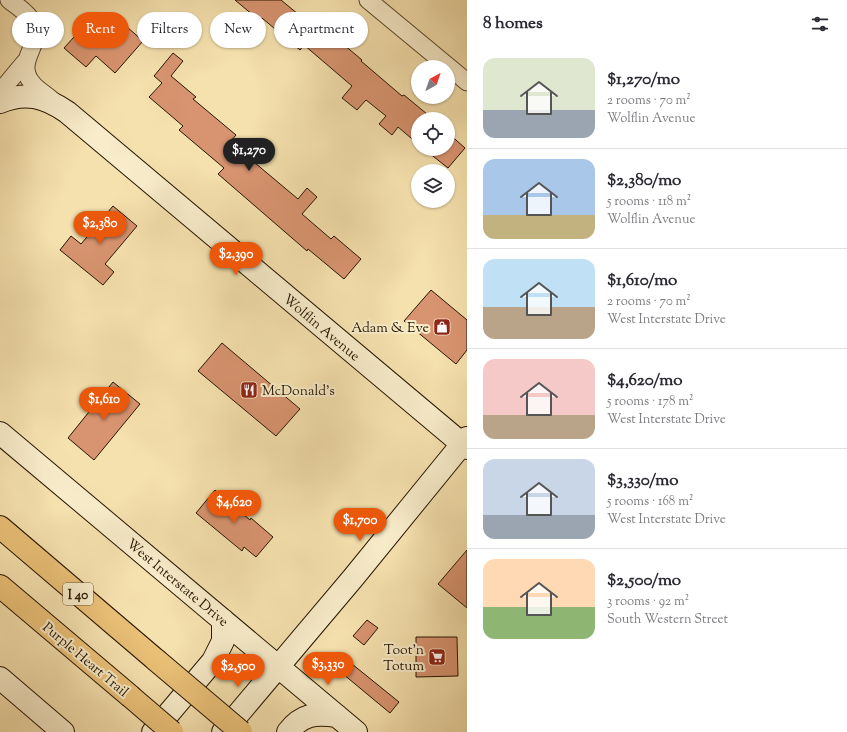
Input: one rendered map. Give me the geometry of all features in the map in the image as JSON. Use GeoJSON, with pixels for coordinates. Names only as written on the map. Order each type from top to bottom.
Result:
{"type":"FeatureCollection","features":[{"type":"Feature","properties":{"kind":"highway","name":"I 40"},"geometry":{"type":"LineString","coordinates":[[0,527],[241,732]]}},
{"type":"Feature","properties":{"kind":"highway","name":"Purple Heart Trail"},"geometry":{"type":"LineString","coordinates":[[0,586],[172,732]]}},
{"type":"Feature","properties":{"kind":"main road","name":"Wolflin Avenue"},"geometry":{"type":"LineString","coordinates":[[0,102],[22,96],[37,97],[52,102],[67,112],[465,444]]}},
{"type":"Feature","properties":{"kind":"main road","name":"West Interstate Drive"},"geometry":{"type":"LineString","coordinates":[[0,433],[356,732]]}},
{"type":"Feature","properties":{"kind":"main road"},"geometry":{"type":"LineString","coordinates":[[223,732],[465,444]]}},
{"type":"Feature","properties":{"kind":"main road"},"geometry":{"type":"LineString","coordinates":[[153,732],[213,661],[223,641],[223,620]]}},
{"type":"Feature","properties":{"kind":"main road"},"geometry":{"type":"LineString","coordinates":[[0,678],[63,732]]}},
{"type":"Feature","properties":{"kind":"main road"},"geometry":{"type":"LineString","coordinates":[[288,732],[302,718],[321,714],[337,716]]}},
{"type":"Feature","properties":{"kind":"street"},"geometry":{"type":"LineString","coordinates":[[0,92],[25,62],[36,38],[36,29],[28,15],[9,0]]}},
{"type":"Feature","properties":{"kind":"street"},"geometry":{"type":"LineString","coordinates":[[368,0],[467,82]]}},
{"type":"Feature","properties":{"kind":"street"},"geometry":{"type":"LineString","coordinates":[[25,62],[31,82],[67,112]]}},
{"type":"Feature","properties":{"kind":"building"},"geometry":{"type":"Polygon","coordinates":[[[235,0],[281,0],[296,12],[274,12],[274,28],[266,21],[266,12],[249,12],[235,0]]]}},
{"type":"Feature","properties":{"kind":"building"},"geometry":{"type":"Polygon","coordinates":[[[129,29],[137,36],[137,48],[115,73],[96,56],[86,67],[64,48],[72,39],[72,48],[129,48],[129,29]]]}},
{"type":"Feature","properties":{"kind":"building"},"geometry":{"type":"Polygon","coordinates":[[[308,48],[348,48],[402,96],[404,95],[411,101],[411,104],[415,104],[425,112],[411,112],[411,138],[398,127],[392,135],[379,124],[386,116],[366,100],[357,110],[342,98],[352,86],[308,48]]]}},
{"type":"Feature","properties":{"kind":"building"},"geometry":{"type":"Polygon","coordinates":[[[173,53],[183,61],[171,76],[196,97],[193,99],[236,135],[230,142],[298,199],[307,188],[317,197],[302,214],[331,239],[334,236],[361,259],[344,279],[308,249],[307,251],[218,174],[224,168],[179,130],[183,126],[149,97],[162,83],[154,76],[173,53]]]}},
{"type":"Feature","properties":{"kind":"building"},"geometry":{"type":"Polygon","coordinates":[[[455,139],[465,148],[451,164],[443,164],[433,156],[455,156],[455,139]]]}},
{"type":"Feature","properties":{"kind":"building"},"geometry":{"type":"Polygon","coordinates":[[[113,206],[137,226],[105,264],[114,272],[103,285],[60,250],[71,236],[81,244],[113,206]]]}},
{"type":"Feature","properties":{"kind":"building"},"geometry":{"type":"Polygon","coordinates":[[[431,290],[467,320],[467,350],[456,364],[404,321],[431,290]]]}},
{"type":"Feature","properties":{"kind":"building","name":"McDonald's"},"geometry":{"type":"Polygon","coordinates":[[[222,343],[300,409],[276,436],[198,371],[222,343]]]}},
{"type":"Feature","properties":{"kind":"building"},"geometry":{"type":"Polygon","coordinates":[[[113,382],[140,404],[94,460],[68,438],[113,382]]]}},
{"type":"Feature","properties":{"kind":"building"},"geometry":{"type":"Polygon","coordinates":[[[215,490],[250,520],[251,518],[273,537],[256,557],[244,547],[242,551],[196,513],[215,490]]]}},
{"type":"Feature","properties":{"kind":"building"},"geometry":{"type":"Polygon","coordinates":[[[467,550],[467,608],[438,584],[467,550]]]}},
{"type":"Feature","properties":{"kind":"building"},"geometry":{"type":"Polygon","coordinates":[[[367,620],[378,628],[364,645],[353,636],[367,620]]]}},
{"type":"Feature","properties":{"kind":"building","name":"Toot'n Totum"},"geometry":{"type":"Polygon","coordinates":[[[416,637],[457,637],[458,676],[416,677],[416,637]]]}},
{"type":"Feature","properties":{"kind":"building"},"geometry":{"type":"Polygon","coordinates":[[[352,664],[399,702],[390,713],[343,674],[352,664]]]}},
{"type":"Feature","properties":{"kind":"place","name":"Adam & Eve"},"geometry":{"type":"Point","coordinates":[442,327]}},
{"type":"Feature","properties":{"kind":"place","name":"McDonald's"},"geometry":{"type":"Point","coordinates":[249,390]}},
{"type":"Feature","properties":{"kind":"place","name":"Toot'n Totum"},"geometry":{"type":"Point","coordinates":[437,657]}}]}
